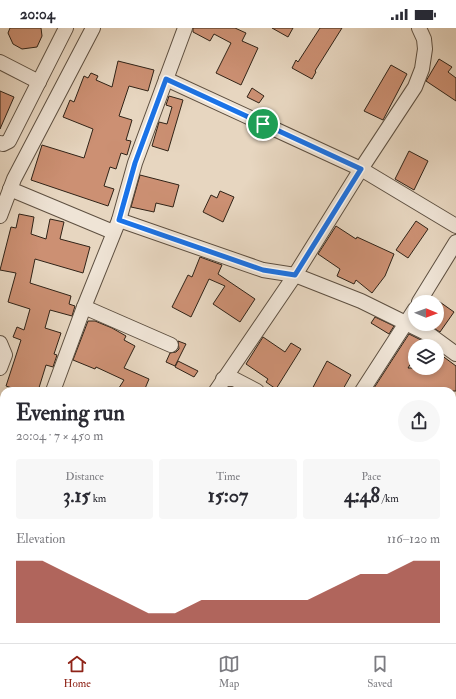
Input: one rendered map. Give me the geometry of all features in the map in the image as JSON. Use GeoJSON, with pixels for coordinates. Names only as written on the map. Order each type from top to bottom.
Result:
{"type":"FeatureCollection","features":[{"type":"Feature","properties":{"kind":"street"},"geometry":{"type":"LineString","coordinates":[[0,143],[3,144],[8,141],[66,28]]}},
{"type":"Feature","properties":{"kind":"street"},"geometry":{"type":"LineString","coordinates":[[0,216],[10,189],[94,28]]}},
{"type":"Feature","properties":{"kind":"street"},"geometry":{"type":"LineString","coordinates":[[54,387],[116,226],[135,163],[185,28]]}},
{"type":"Feature","properties":{"kind":"street"},"geometry":{"type":"LineString","coordinates":[[220,387],[228,379],[234,363],[295,275],[361,169],[415,87],[422,69],[425,49],[424,39],[419,28]]}},
{"type":"Feature","properties":{"kind":"street"},"geometry":{"type":"LineString","coordinates":[[0,62],[39,82]]}},
{"type":"Feature","properties":{"kind":"street"},"geometry":{"type":"LineString","coordinates":[[166,79],[361,169],[456,226]]}},
{"type":"Feature","properties":{"kind":"street"},"geometry":{"type":"LineString","coordinates":[[10,189],[116,226],[263,270],[295,275],[379,308],[406,324],[430,335],[456,354]]}},
{"type":"Feature","properties":{"kind":"street"},"geometry":{"type":"LineString","coordinates":[[423,295],[456,242]]}},
{"type":"Feature","properties":{"kind":"street"},"geometry":{"type":"LineString","coordinates":[[84,307],[171,345]]}},
{"type":"Feature","properties":{"kind":"street"},"geometry":{"type":"LineString","coordinates":[[365,387],[408,321]]}},
{"type":"Feature","properties":{"kind":"street"},"geometry":{"type":"LineString","coordinates":[[0,343],[5,355],[0,368]]}},
{"type":"Feature","properties":{"kind":"street"},"geometry":{"type":"LineString","coordinates":[[228,379],[247,387]]}},
{"type":"Feature","properties":{"kind":"building"},"geometry":{"type":"Polygon","coordinates":[[[10,28],[41,28],[42,36],[37,47],[22,49],[13,44],[8,33],[10,28]]]}},
{"type":"Feature","properties":{"kind":"building"},"geometry":{"type":"Polygon","coordinates":[[[193,28],[235,28],[246,33],[242,41],[258,48],[241,85],[216,73],[231,43],[214,34],[210,41],[193,32],[193,28]]]}},
{"type":"Feature","properties":{"kind":"building"},"geometry":{"type":"Polygon","coordinates":[[[272,28],[293,28],[288,37],[272,28]]]}},
{"type":"Feature","properties":{"kind":"building"},"geometry":{"type":"Polygon","coordinates":[[[320,28],[342,28],[315,71],[316,72],[312,79],[292,68],[296,60],[298,62],[320,28]]]}},
{"type":"Feature","properties":{"kind":"building"},"geometry":{"type":"Polygon","coordinates":[[[439,59],[452,67],[448,72],[456,78],[456,101],[426,81],[439,59]]]}},
{"type":"Feature","properties":{"kind":"building"},"geometry":{"type":"Polygon","coordinates":[[[118,61],[154,70],[148,91],[129,86],[119,116],[132,120],[126,140],[131,141],[127,155],[121,153],[116,169],[110,167],[104,186],[114,189],[108,206],[31,180],[42,145],[84,158],[93,129],[63,117],[70,100],[74,102],[84,76],[88,78],[91,73],[98,76],[96,80],[112,87],[118,61]]]}},
{"type":"Feature","properties":{"kind":"building"},"geometry":{"type":"Polygon","coordinates":[[[391,65],[407,74],[383,120],[364,111],[391,65]]]}},
{"type":"Feature","properties":{"kind":"building"},"geometry":{"type":"Polygon","coordinates":[[[252,88],[264,96],[259,103],[247,97],[252,88]]]}},
{"type":"Feature","properties":{"kind":"building"},"geometry":{"type":"Polygon","coordinates":[[[0,91],[14,97],[0,129],[0,91]]]}},
{"type":"Feature","properties":{"kind":"building"},"geometry":{"type":"Polygon","coordinates":[[[169,96],[183,100],[168,151],[152,146],[159,122],[167,124],[172,107],[166,105],[169,96]]]}},
{"type":"Feature","properties":{"kind":"building"},"geometry":{"type":"Polygon","coordinates":[[[409,151],[428,161],[414,190],[395,179],[409,151]]]}},
{"type":"Feature","properties":{"kind":"building"},"geometry":{"type":"Polygon","coordinates":[[[140,175],[179,185],[173,207],[156,203],[154,212],[131,207],[140,175]]]}},
{"type":"Feature","properties":{"kind":"building"},"geometry":{"type":"Polygon","coordinates":[[[220,191],[234,197],[223,222],[203,212],[211,195],[217,198],[220,191]]]}},
{"type":"Feature","properties":{"kind":"building"},"geometry":{"type":"Polygon","coordinates":[[[19,214],[34,217],[31,234],[46,239],[50,219],[64,222],[60,239],[90,247],[83,273],[35,259],[30,283],[71,296],[69,304],[75,306],[72,316],[50,310],[45,328],[61,333],[54,354],[57,355],[53,367],[46,365],[39,387],[6,386],[21,340],[13,337],[17,327],[24,330],[30,309],[8,302],[16,273],[0,270],[11,227],[16,228],[19,214]]]}},
{"type":"Feature","properties":{"kind":"building"},"geometry":{"type":"Polygon","coordinates":[[[416,221],[428,229],[408,258],[396,250],[416,221]]]}},
{"type":"Feature","properties":{"kind":"building"},"geometry":{"type":"Polygon","coordinates":[[[336,226],[356,239],[357,237],[394,254],[385,276],[372,293],[356,280],[354,284],[337,276],[340,269],[318,254],[336,226]]]}},
{"type":"Feature","properties":{"kind":"building"},"geometry":{"type":"Polygon","coordinates":[[[200,257],[222,265],[218,274],[255,299],[240,322],[213,304],[225,286],[209,279],[191,317],[172,307],[188,275],[192,277],[200,257]]]}},
{"type":"Feature","properties":{"kind":"building"},"geometry":{"type":"Polygon","coordinates":[[[444,305],[454,312],[444,326],[444,305]]]}},
{"type":"Feature","properties":{"kind":"building"},"geometry":{"type":"Polygon","coordinates":[[[375,317],[394,326],[389,334],[371,323],[375,317]]]}},
{"type":"Feature","properties":{"kind":"building"},"geometry":{"type":"Polygon","coordinates":[[[88,321],[95,321],[126,336],[124,340],[135,346],[124,368],[149,379],[146,387],[120,387],[124,380],[96,367],[95,369],[73,360],[88,321]]]}},
{"type":"Feature","properties":{"kind":"building"},"geometry":{"type":"Polygon","coordinates":[[[409,334],[419,339],[408,339],[408,375],[444,375],[444,357],[456,366],[456,387],[375,387],[409,334]]]}},
{"type":"Feature","properties":{"kind":"building"},"geometry":{"type":"Polygon","coordinates":[[[263,337],[285,352],[291,343],[301,349],[277,387],[273,387],[266,382],[268,379],[246,364],[263,337]]]}},
{"type":"Feature","properties":{"kind":"building"},"geometry":{"type":"Polygon","coordinates":[[[178,341],[186,344],[175,366],[166,362],[170,353],[176,352],[179,349],[178,341]]]}},
{"type":"Feature","properties":{"kind":"building"},"geometry":{"type":"Polygon","coordinates":[[[178,361],[198,371],[194,377],[175,367],[178,361]]]}},
{"type":"Feature","properties":{"kind":"building"},"geometry":{"type":"Polygon","coordinates":[[[327,361],[351,375],[344,387],[313,387],[327,361]]]}},
{"type":"Feature","properties":{"kind":"route"},"geometry":{"type":"LineString","coordinates":[[166,79],[263,124],[361,169],[295,275],[263,270],[119,220],[135,163],[155,113],[166,79]]}}]}
